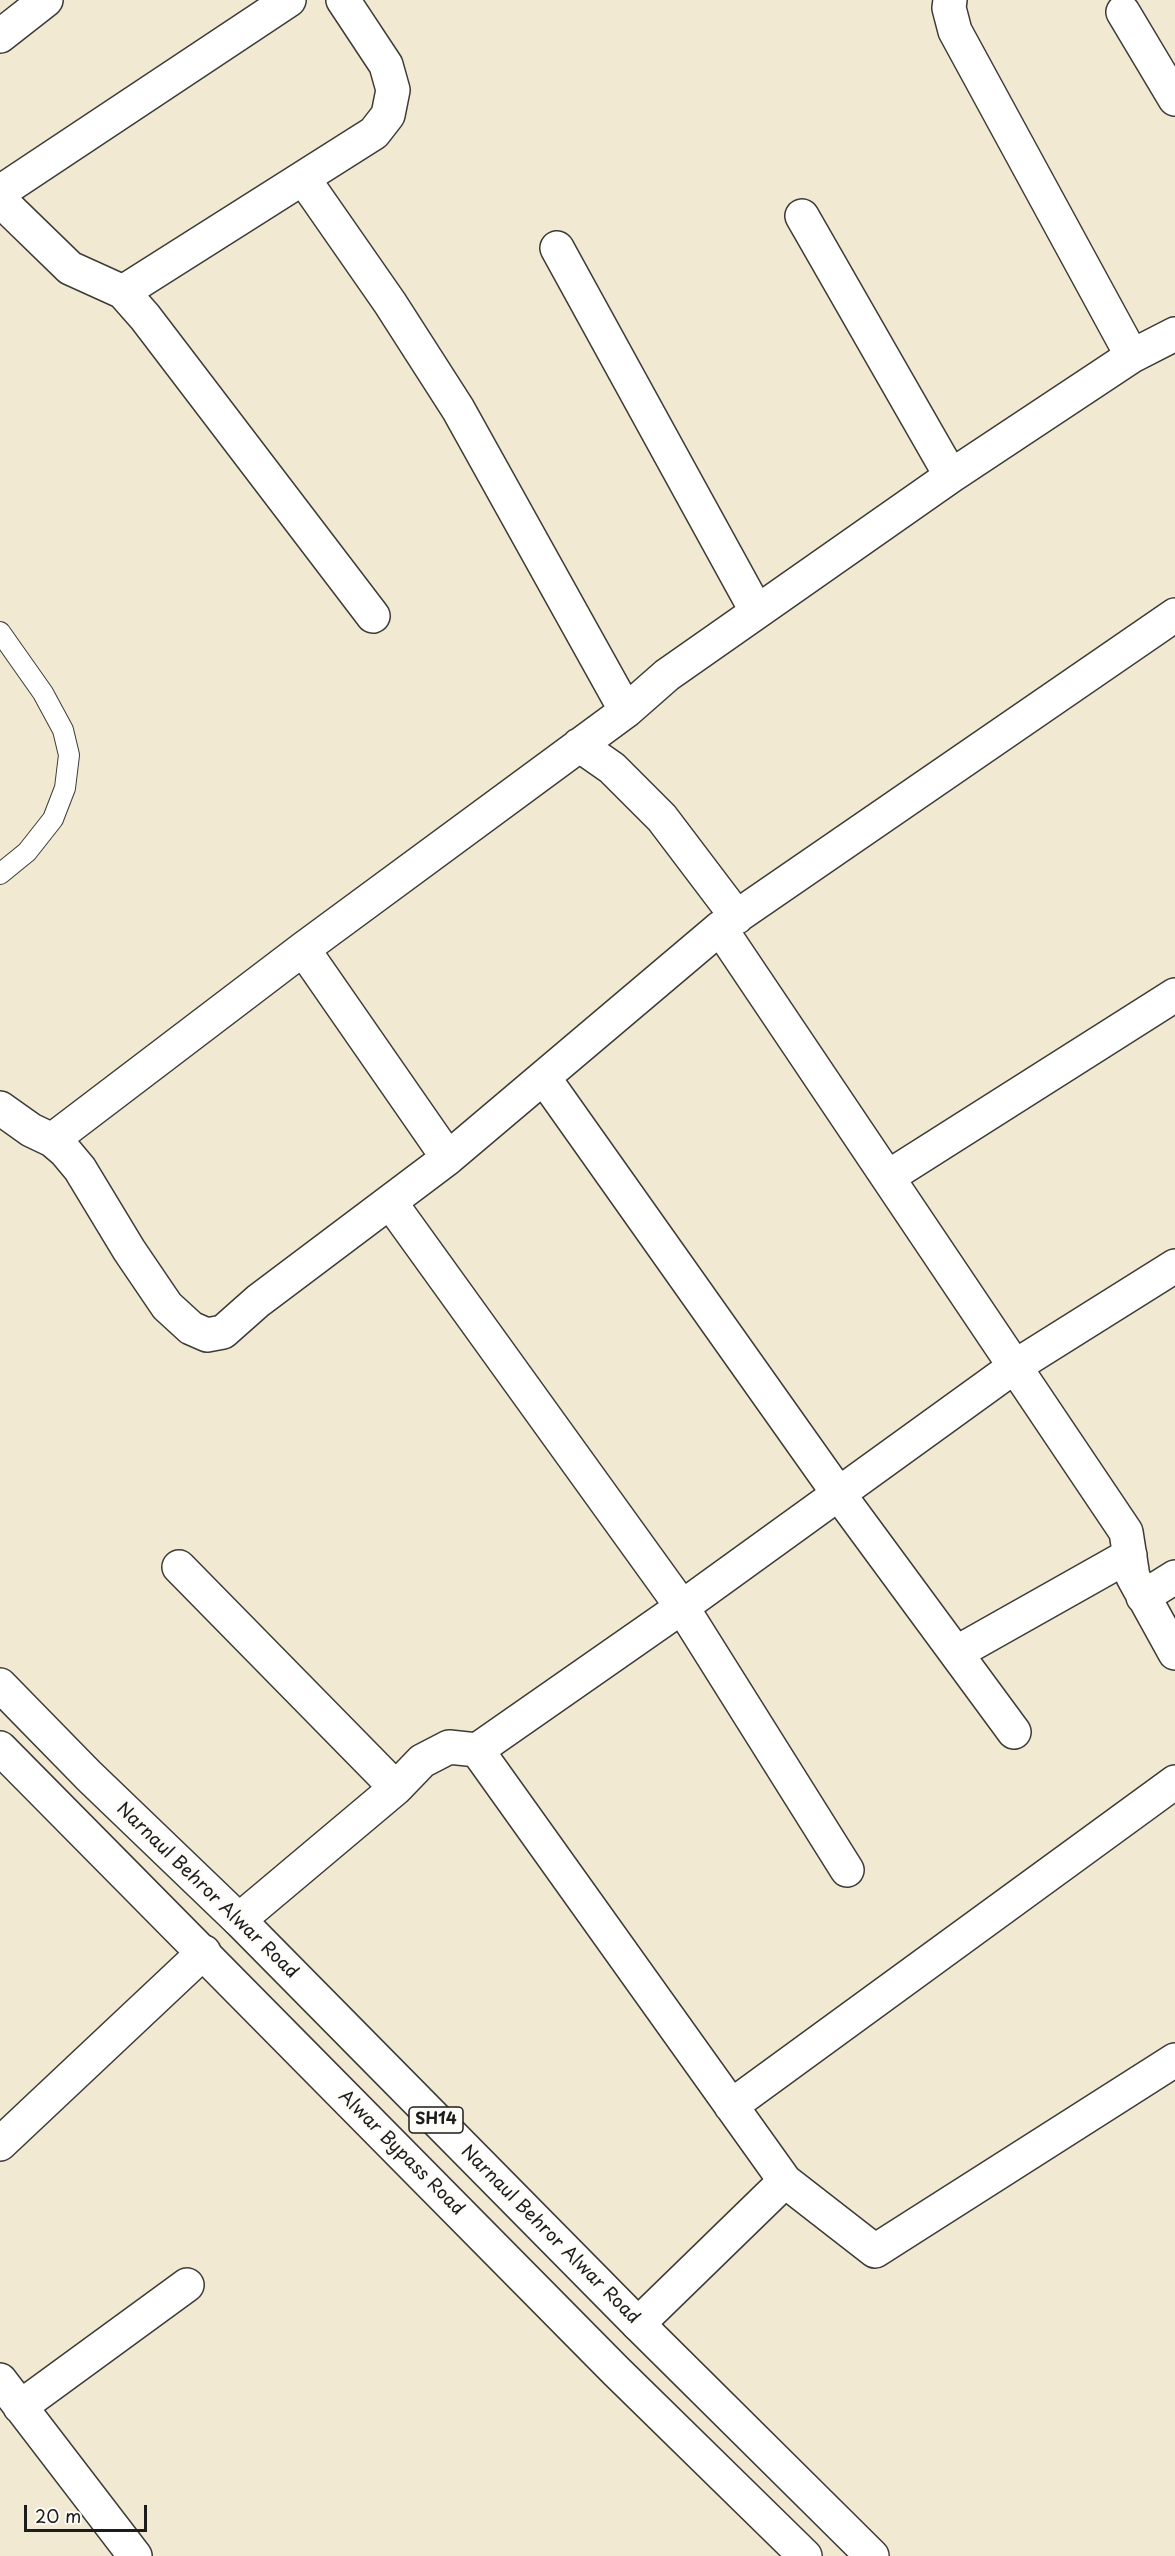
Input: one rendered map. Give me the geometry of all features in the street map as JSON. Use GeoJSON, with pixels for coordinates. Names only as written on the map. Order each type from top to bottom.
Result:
{"type":"FeatureCollection","features":[{"type":"Feature","properties":{"kind":"street"},"geometry":{"type":"LineString","coordinates":[[0,36],[46,0]]}},
{"type":"Feature","properties":{"kind":"street"},"geometry":{"type":"LineString","coordinates":[[0,192],[289,0]]}},
{"type":"Feature","properties":{"kind":"street"},"geometry":{"type":"LineString","coordinates":[[123,292],[374,133],[388,115],[393,90],[386,65],[343,0]]}},
{"type":"Feature","properties":{"kind":"street"},"geometry":{"type":"LineString","coordinates":[[950,0],[949,8],[955,31],[1132,356]]}},
{"type":"Feature","properties":{"kind":"street"},"geometry":{"type":"LineString","coordinates":[[1123,12],[1175,99]]}},
{"type":"Feature","properties":{"kind":"street"},"geometry":{"type":"LineString","coordinates":[[303,178],[390,303],[458,409],[626,711]]}},
{"type":"Feature","properties":{"kind":"street"},"geometry":{"type":"LineString","coordinates":[[0,200],[70,268],[123,292],[145,317],[373,615]]}},
{"type":"Feature","properties":{"kind":"street"},"geometry":{"type":"LineString","coordinates":[[802,216],[951,476]]}},
{"type":"Feature","properties":{"kind":"street"},"geometry":{"type":"LineString","coordinates":[[556,248],[757,612]]}},
{"type":"Feature","properties":{"kind":"street"},"geometry":{"type":"LineString","coordinates":[[52,1140],[303,950],[626,711],[667,675],[951,476],[1132,356],[1175,334]]}},
{"type":"Feature","properties":{"kind":"street"},"geometry":{"type":"LineString","coordinates":[[0,1108],[31,1130],[52,1140],[80,1169],[129,1250],[167,1306],[191,1328],[207,1335],[223,1332],[258,1301],[448,1158],[729,923],[1175,615]]}},
{"type":"Feature","properties":{"kind":"street"},"geometry":{"type":"LineString","coordinates":[[579,745],[612,768],[681,842],[888,1177],[1126,1532],[1133,1577],[1175,1653]]}},
{"type":"Feature","properties":{"kind":"street"},"geometry":{"type":"LineString","coordinates":[[303,950],[448,1158]]}},
{"type":"Feature","properties":{"kind":"street"},"geometry":{"type":"LineString","coordinates":[[888,1177],[1175,995]]}},
{"type":"Feature","properties":{"kind":"street"},"geometry":{"type":"LineString","coordinates":[[544,1078],[838,1492],[1014,1732]]}},
{"type":"Feature","properties":{"kind":"street"},"geometry":{"type":"LineString","coordinates":[[390,1202],[682,1607],[847,1870]]}},
{"type":"Feature","properties":{"kind":"street"},"geometry":{"type":"LineString","coordinates":[[239,1920],[396,1788],[422,1761],[449,1747],[477,1750],[682,1607],[1014,1366],[1175,1266]]}},
{"type":"Feature","properties":{"kind":"street"},"geometry":{"type":"LineString","coordinates":[[956,1653],[1130,1555]]}},
{"type":"Feature","properties":{"kind":"street"},"geometry":{"type":"LineString","coordinates":[[179,1567],[396,1788]]}},
{"type":"Feature","properties":{"kind":"street"},"geometry":{"type":"LineString","coordinates":[[1143,1597],[1175,1577]]}},
{"type":"Feature","properties":{"kind":"street","name":"Narnaul Behror Alwar Road"},"geometry":{"type":"LineString","coordinates":[[0,1685],[89,1776],[239,1920],[638,2324],[872,2556]]}},
{"type":"Feature","properties":{"kind":"street","name":"Alwar Bypass Road"},"geometry":{"type":"LineString","coordinates":[[0,1748],[616,2371],[805,2556]]}},
{"type":"Feature","properties":{"kind":"street"},"geometry":{"type":"LineString","coordinates":[[477,1750],[785,2181],[875,2251],[1175,2060]]}},
{"type":"Feature","properties":{"kind":"street"},"geometry":{"type":"LineString","coordinates":[[731,2106],[1175,1782]]}},
{"type":"Feature","properties":{"kind":"street"},"geometry":{"type":"LineString","coordinates":[[0,2144],[204,1952]]}},
{"type":"Feature","properties":{"kind":"street"},"geometry":{"type":"LineString","coordinates":[[638,2324],[785,2181]]}},
{"type":"Feature","properties":{"kind":"street"},"geometry":{"type":"LineString","coordinates":[[20,2407],[187,2285]]}},
{"type":"Feature","properties":{"kind":"street"},"geometry":{"type":"LineString","coordinates":[[0,2380],[135,2556]]}},
{"type":"Feature","properties":{"kind":"lane"},"geometry":{"type":"LineString","coordinates":[[0,632],[43,693],[63,730],[69,755],[66,788],[53,819],[27,852],[0,874]]}}]}
